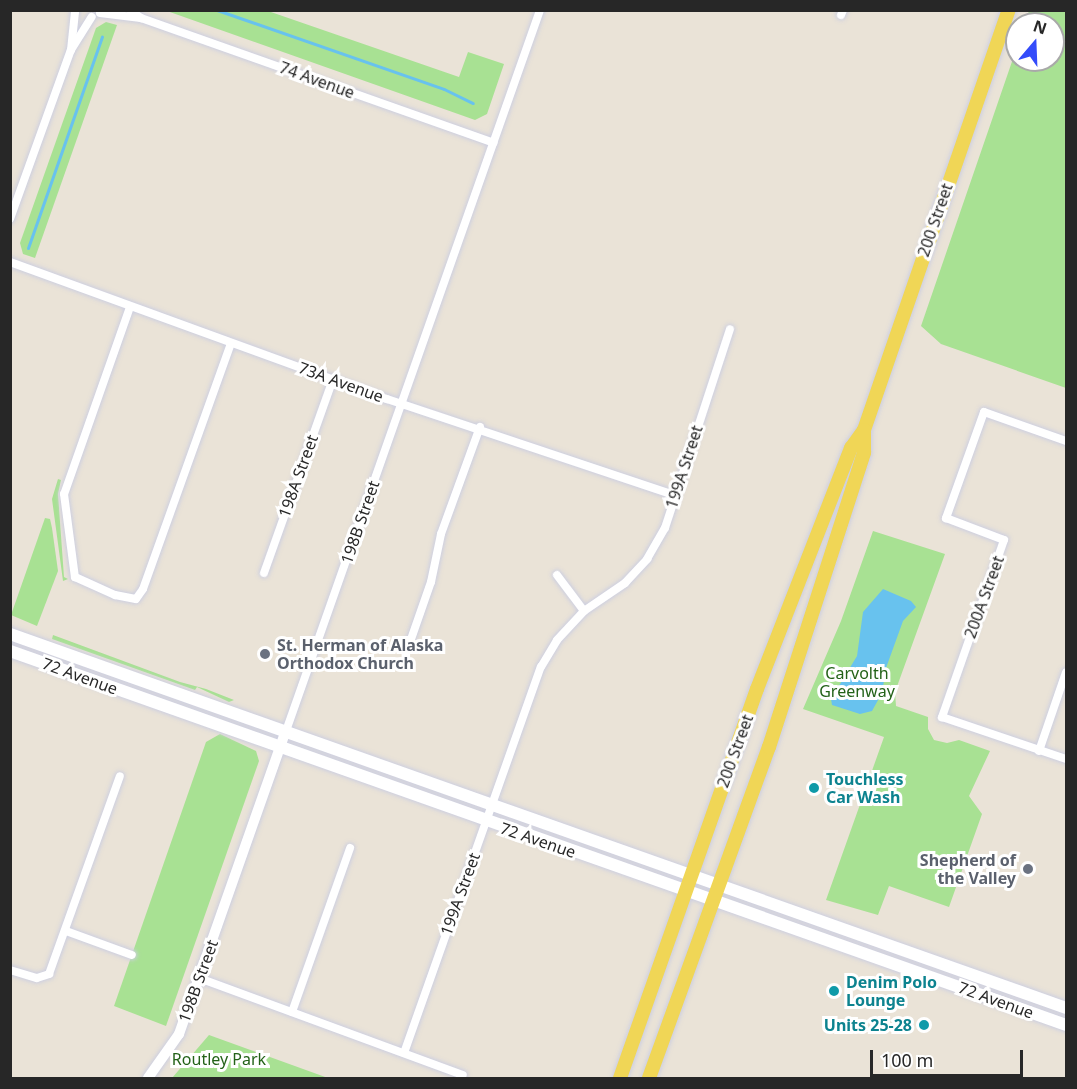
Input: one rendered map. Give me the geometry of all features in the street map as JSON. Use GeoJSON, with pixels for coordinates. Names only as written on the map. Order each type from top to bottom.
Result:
{"type":"FeatureCollection","features":[{"type":"Feature","properties":{"kind":"main road","name":"200 Street"},"geometry":{"type":"LineString","coordinates":[[620,1078],[791,598],[851,448],[864,430],[1009,10]]}},
{"type":"Feature","properties":{"kind":"main road","name":"200 Street"},"geometry":{"type":"LineString","coordinates":[[649,1078],[769,747],[864,452],[864,430]]}},
{"type":"Feature","properties":{"kind":"main road","name":"72 Avenue"},"geometry":{"type":"LineString","coordinates":[[10,634],[1066,1008]]}},
{"type":"Feature","properties":{"kind":"main road","name":"72 Avenue"},"geometry":{"type":"LineString","coordinates":[[10,651],[281,746],[486,822],[1066,1025]]}},
{"type":"Feature","properties":{"kind":"street","name":"74 Avenue"},"geometry":{"type":"LineString","coordinates":[[130,10],[141,18]]}},
{"type":"Feature","properties":{"kind":"street","name":"198B Street"},"geometry":{"type":"LineString","coordinates":[[148,1078],[179,1034],[540,10]]}},
{"type":"Feature","properties":{"kind":"street","name":"74 Avenue"},"geometry":{"type":"LineString","coordinates":[[75,11],[141,18],[494,143]]}},
{"type":"Feature","properties":{"kind":"street"},"geometry":{"type":"LineString","coordinates":[[10,219],[71,50],[75,11]]}},
{"type":"Feature","properties":{"kind":"street"},"geometry":{"type":"LineString","coordinates":[[71,50],[98,13]]}},
{"type":"Feature","properties":{"kind":"street","name":"73A Avenue"},"geometry":{"type":"LineString","coordinates":[[10,262],[402,404],[480,427],[674,495]]}},
{"type":"Feature","properties":{"kind":"street"},"geometry":{"type":"LineString","coordinates":[[130,307],[64,494],[75,577],[123,598],[138,597],[231,343]]}},
{"type":"Feature","properties":{"kind":"street","name":"199A Street"},"geometry":{"type":"LineString","coordinates":[[404,1053],[541,667],[557,640],[584,611],[626,583],[647,560],[665,528],[730,329]]}},
{"type":"Feature","properties":{"kind":"street","name":"198A Street"},"geometry":{"type":"LineString","coordinates":[[264,573],[333,379]]}},
{"type":"Feature","properties":{"kind":"street","name":"200A Street"},"geometry":{"type":"LineString","coordinates":[[1039,751],[942,717],[1004,540],[946,518],[984,412],[1066,441]]}},
{"type":"Feature","properties":{"kind":"street"},"geometry":{"type":"LineString","coordinates":[[409,645],[431,582],[441,534],[480,427]]}},
{"type":"Feature","properties":{"kind":"street"},"geometry":{"type":"LineString","coordinates":[[557,575],[584,611]]}},
{"type":"Feature","properties":{"kind":"street"},"geometry":{"type":"LineString","coordinates":[[1066,672],[1039,751],[1066,759]]}},
{"type":"Feature","properties":{"kind":"street"},"geometry":{"type":"LineString","coordinates":[[10,970],[45,977],[66,931],[120,776]]}},
{"type":"Feature","properties":{"kind":"street"},"geometry":{"type":"LineString","coordinates":[[292,1012],[350,848]]}},
{"type":"Feature","properties":{"kind":"street"},"geometry":{"type":"LineString","coordinates":[[66,931],[132,955]]}},
{"type":"Feature","properties":{"kind":"street"},"geometry":{"type":"LineString","coordinates":[[199,978],[463,1075]]}},
{"type":"Feature","properties":{"kind":"green space"},"geometry":{"type":"Polygon","coordinates":[[[167,11],[268,11],[459,77],[468,52],[504,64],[487,114],[475,120],[167,11]]]}},
{"type":"Feature","properties":{"kind":"green space"},"geometry":{"type":"Polygon","coordinates":[[[1066,11],[1066,388],[941,344],[921,326],[1008,72],[1065,72],[1065,12],[1029,12],[1066,11]]]}},
{"type":"Feature","properties":{"kind":"green space"},"geometry":{"type":"Polygon","coordinates":[[[106,22],[117,25],[35,258],[23,254],[20,243],[96,28],[106,22]]]}},
{"type":"Feature","properties":{"kind":"green space"},"geometry":{"type":"Polygon","coordinates":[[[58,479],[61,480],[58,494],[64,577],[68,579],[63,581],[52,499],[58,479]]]}},
{"type":"Feature","properties":{"kind":"green space"},"geometry":{"type":"Polygon","coordinates":[[[45,518],[50,519],[58,571],[37,626],[11,615],[45,518]]]}},
{"type":"Feature","properties":{"kind":"green space","name":"Carvolth Greenway"},"geometry":{"type":"Polygon","coordinates":[[[873,531],[945,554],[895,692],[896,706],[928,717],[928,729],[934,740],[947,743],[959,740],[990,751],[969,796],[982,814],[949,907],[889,886],[878,915],[826,900],[884,737],[803,709],[841,621],[873,531]]]}},
{"type":"Feature","properties":{"kind":"green space"},"geometry":{"type":"Polygon","coordinates":[[[53,635],[234,700],[229,702],[197,687],[195,690],[52,639],[53,635]]]}},
{"type":"Feature","properties":{"kind":"green space"},"geometry":{"type":"Polygon","coordinates":[[[220,734],[256,751],[259,761],[166,1026],[114,1006],[206,742],[220,734]]]}},
{"type":"Feature","properties":{"kind":"green space","name":"Routley Park"},"geometry":{"type":"Polygon","coordinates":[[[209,1035],[328,1078],[172,1078],[209,1035]]]}},
{"type":"Feature","properties":{"kind":"water"},"geometry":{"type":"Polygon","coordinates":[[[883,589],[911,601],[916,607],[903,621],[886,668],[882,693],[872,711],[860,714],[832,705],[831,699],[857,656],[863,612],[883,589]]]}},
{"type":"Feature","properties":{"kind":"waterway"},"geometry":{"type":"LineString","coordinates":[[217,10],[444,89],[473,103]]}},
{"type":"Feature","properties":{"kind":"waterway"},"geometry":{"type":"LineString","coordinates":[[28,248],[102,37]]}},
{"type":"Feature","properties":{"kind":"place","name":"St. Herman of Alaska Orthodox Church"},"geometry":{"type":"Point","coordinates":[265,654]}},
{"type":"Feature","properties":{"kind":"place","name":"Touchless Car Wash"},"geometry":{"type":"Point","coordinates":[814,788]}},
{"type":"Feature","properties":{"kind":"place","name":"Shepherd of the Valley"},"geometry":{"type":"Point","coordinates":[1028,869]}},
{"type":"Feature","properties":{"kind":"place","name":"Denim Polo Lounge"},"geometry":{"type":"Point","coordinates":[834,991]}},
{"type":"Feature","properties":{"kind":"place","name":"Units 25-28"},"geometry":{"type":"Point","coordinates":[924,1025]}}]}
